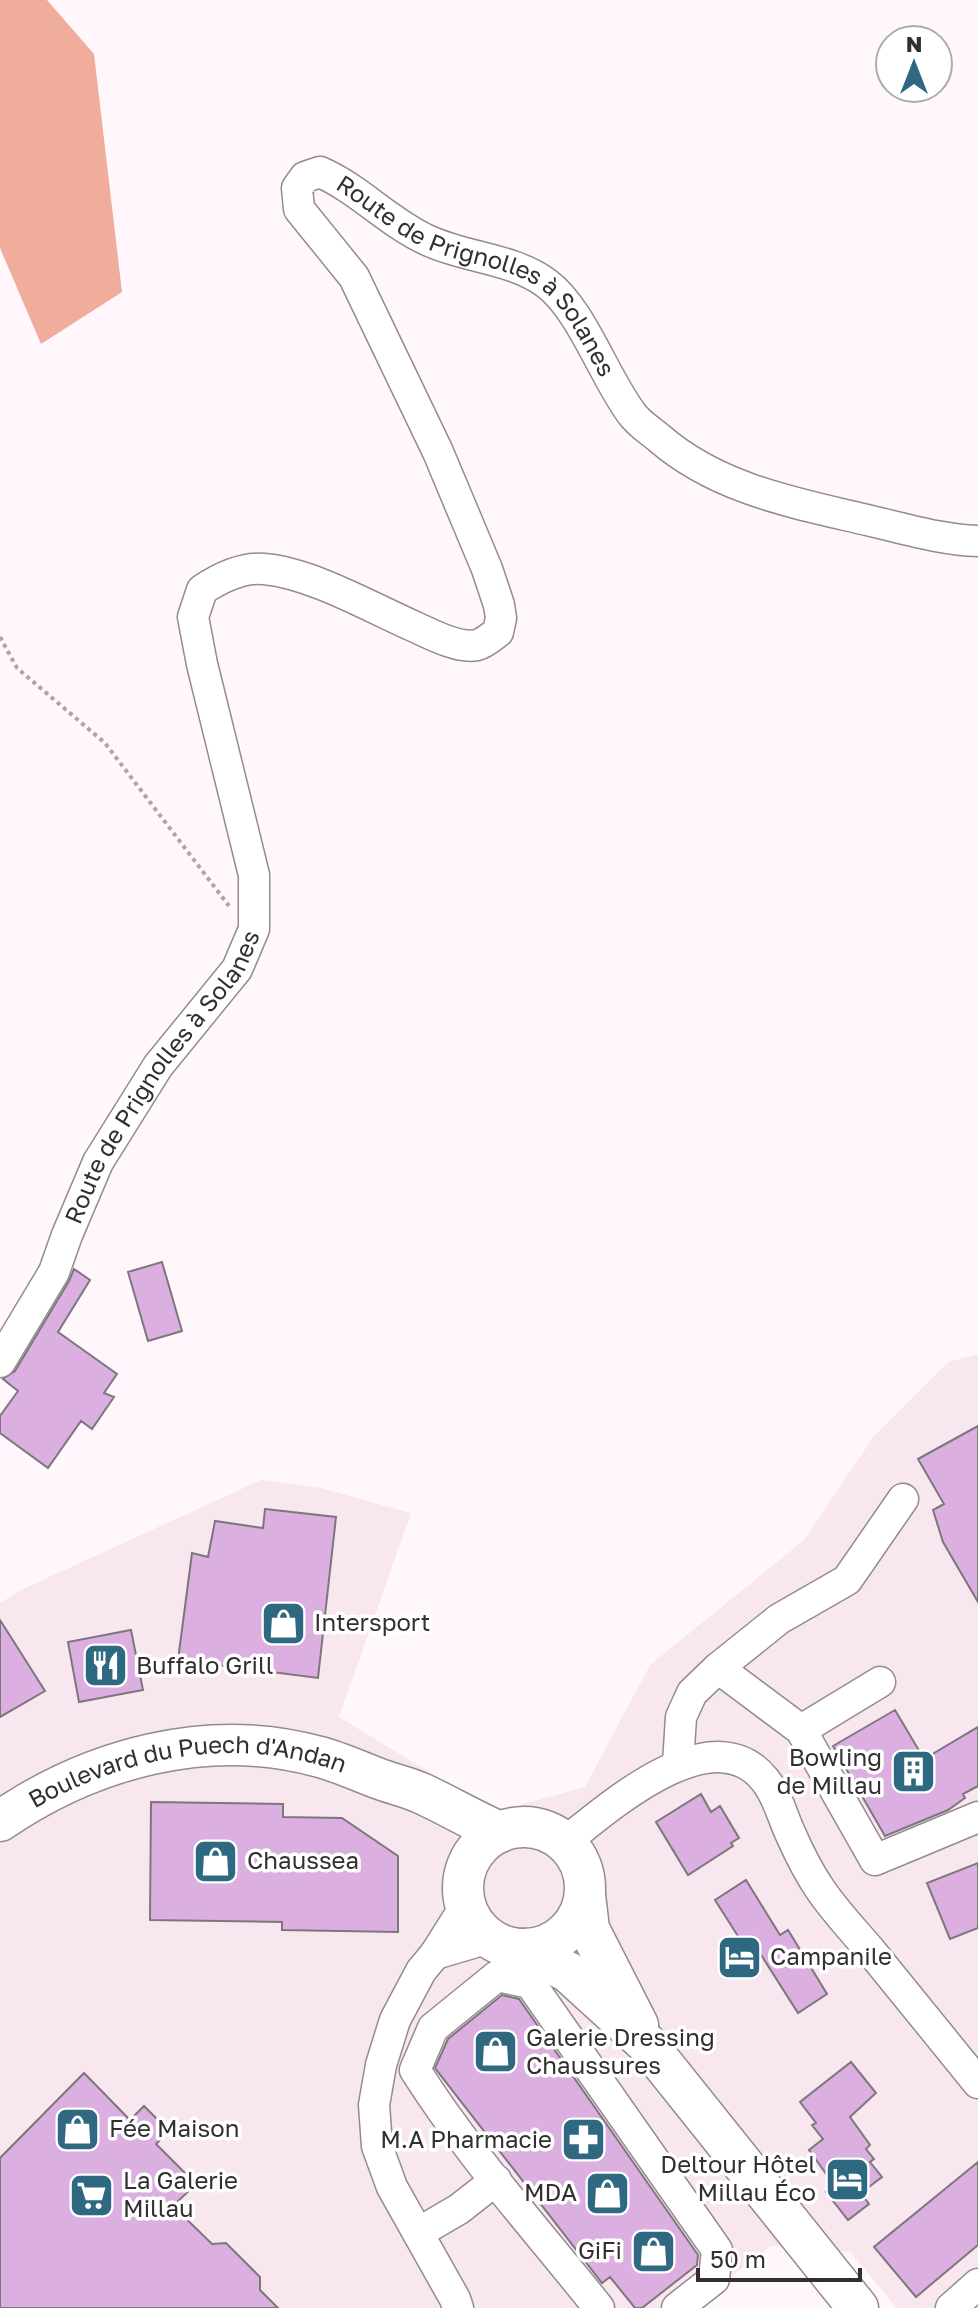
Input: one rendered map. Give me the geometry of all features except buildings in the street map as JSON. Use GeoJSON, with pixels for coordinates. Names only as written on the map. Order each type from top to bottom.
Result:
{"type":"FeatureCollection","features":[{"type":"Feature","properties":{"kind":"main road","name":"Boulevard du Puech d'Andan"},"geometry":{"type":"LineString","coordinates":[[0,1821],[74,1778],[110,1765],[183,1748],[228,1745],[276,1748],[320,1757],[422,1793],[500,1832]]}},
{"type":"Feature","properties":{"kind":"main road","name":"Boulevard du Puech d'Andan"},"geometry":{"type":"LineString","coordinates":[[380,1780],[443,1833],[457,1855],[465,1894]]}},
{"type":"Feature","properties":{"kind":"main road"},"geometry":{"type":"LineString","coordinates":[[646,2043],[630,2005],[589,1929],[580,1864],[565,1842],[544,1830],[530,1827],[500,1832],[476,1851],[466,1870],[465,1894],[475,1924],[506,1943],[568,1972],[646,2043],[858,2308]]}},
{"type":"Feature","properties":{"kind":"main road"},"geometry":{"type":"LineString","coordinates":[[506,1943],[549,1944],[567,1932],[576,1921],[585,1895]]}},
{"type":"Feature","properties":{"kind":"street","name":"Route de Prignolles à Solanes"},"geometry":{"type":"LineString","coordinates":[[0,1362],[54,1272],[98,1162],[158,1066],[237,969],[254,929],[254,875],[193,617],[202,590],[220,578],[262,568],[299,575],[436,636],[466,645],[479,645],[498,632],[501,618],[495,593],[438,452],[354,277],[299,209],[297,188],[305,177],[320,172],[328,175],[390,220],[428,240],[526,271],[548,284],[564,301],[633,416],[675,452],[722,480],[769,497],[934,536],[978,541]]}},
{"type":"Feature","properties":{"kind":"street"},"geometry":{"type":"LineString","coordinates":[[678,1764],[681,1717],[692,1693],[779,1619],[847,1580],[903,1499]]}},
{"type":"Feature","properties":{"kind":"street"},"geometry":{"type":"LineString","coordinates":[[718,1668],[801,1730],[875,1860],[978,1817]]}},
{"type":"Feature","properties":{"kind":"street"},"geometry":{"type":"LineString","coordinates":[[801,1730],[880,1682]]}},
{"type":"Feature","properties":{"kind":"street"},"geometry":{"type":"LineString","coordinates":[[565,1842],[620,1798],[678,1764],[706,1758],[730,1759],[749,1765],[765,1779],[780,1804],[791,1834],[819,1889],[978,2083]]}},
{"type":"Feature","properties":{"kind":"street"},"geometry":{"type":"LineString","coordinates":[[458,2308],[392,2187],[377,2146],[374,2105],[381,2065],[395,2020],[421,1971],[435,1954],[465,1894]]}},
{"type":"Feature","properties":{"kind":"street"},"geometry":{"type":"LineString","coordinates":[[435,1954],[506,1943]]}},
{"type":"Feature","properties":{"kind":"street"},"geometry":{"type":"LineString","coordinates":[[599,2308],[496,2180],[415,2070],[433,2028],[497,1976],[530,1983],[717,2250],[714,2279],[677,2308]]}},
{"type":"Feature","properties":{"kind":"street"},"geometry":{"type":"LineString","coordinates":[[418,2233],[459,2209],[496,2180]]}},
{"type":"Feature","properties":{"kind":"street"},"geometry":{"type":"LineString","coordinates":[[951,2308],[978,2284]]}},
{"type":"Feature","properties":{"kind":"path"},"geometry":{"type":"LineString","coordinates":[[0,637],[17,668],[105,743],[229,906]]}},
{"type":"Feature","properties":{"kind":"shaded area"},"geometry":{"type":"Polygon","coordinates":[[[0,0],[47,0],[94,54],[122,292],[41,344],[0,248],[0,0]]]}},
{"type":"Feature","properties":{"kind":"shaded area"},"geometry":{"type":"Polygon","coordinates":[[[978,1354],[978,2308],[897,2308],[850,2252],[771,2246],[691,2308],[0,2308],[0,1603],[23,1589],[261,1480],[317,1487],[411,1513],[339,1717],[495,1812],[585,1787],[650,1665],[804,1540],[874,1436],[948,1362],[978,1354]]]}},
{"type":"Feature","properties":{"kind":"place","name":"Intersport"},"geometry":{"type":"Point","coordinates":[283,1623]}},
{"type":"Feature","properties":{"kind":"place","name":"Buffalo Grill"},"geometry":{"type":"Point","coordinates":[105,1666]}},
{"type":"Feature","properties":{"kind":"place","name":"Bowling de Millau"},"geometry":{"type":"Point","coordinates":[913,1772]}},
{"type":"Feature","properties":{"kind":"place","name":"Chaussea"},"geometry":{"type":"Point","coordinates":[216,1861]}},
{"type":"Feature","properties":{"kind":"place","name":"Campanile"},"geometry":{"type":"Point","coordinates":[739,1957]}},
{"type":"Feature","properties":{"kind":"place","name":"Galerie Dressing Chaussures"},"geometry":{"type":"Point","coordinates":[495,2052]}},
{"type":"Feature","properties":{"kind":"place","name":"Fée Maison"},"geometry":{"type":"Point","coordinates":[78,2129]}},
{"type":"Feature","properties":{"kind":"place","name":"M.A Pharmacie"},"geometry":{"type":"Point","coordinates":[583,2140]}},
{"type":"Feature","properties":{"kind":"place","name":"Deltour Hôtel Millau Éco"},"geometry":{"type":"Point","coordinates":[847,2179]}},
{"type":"Feature","properties":{"kind":"place","name":"MDA"},"geometry":{"type":"Point","coordinates":[608,2193]}},
{"type":"Feature","properties":{"kind":"place","name":"La Galerie Millau"},"geometry":{"type":"Point","coordinates":[92,2195]}},
{"type":"Feature","properties":{"kind":"place","name":"GiFi"},"geometry":{"type":"Point","coordinates":[653,2251]}}]}
